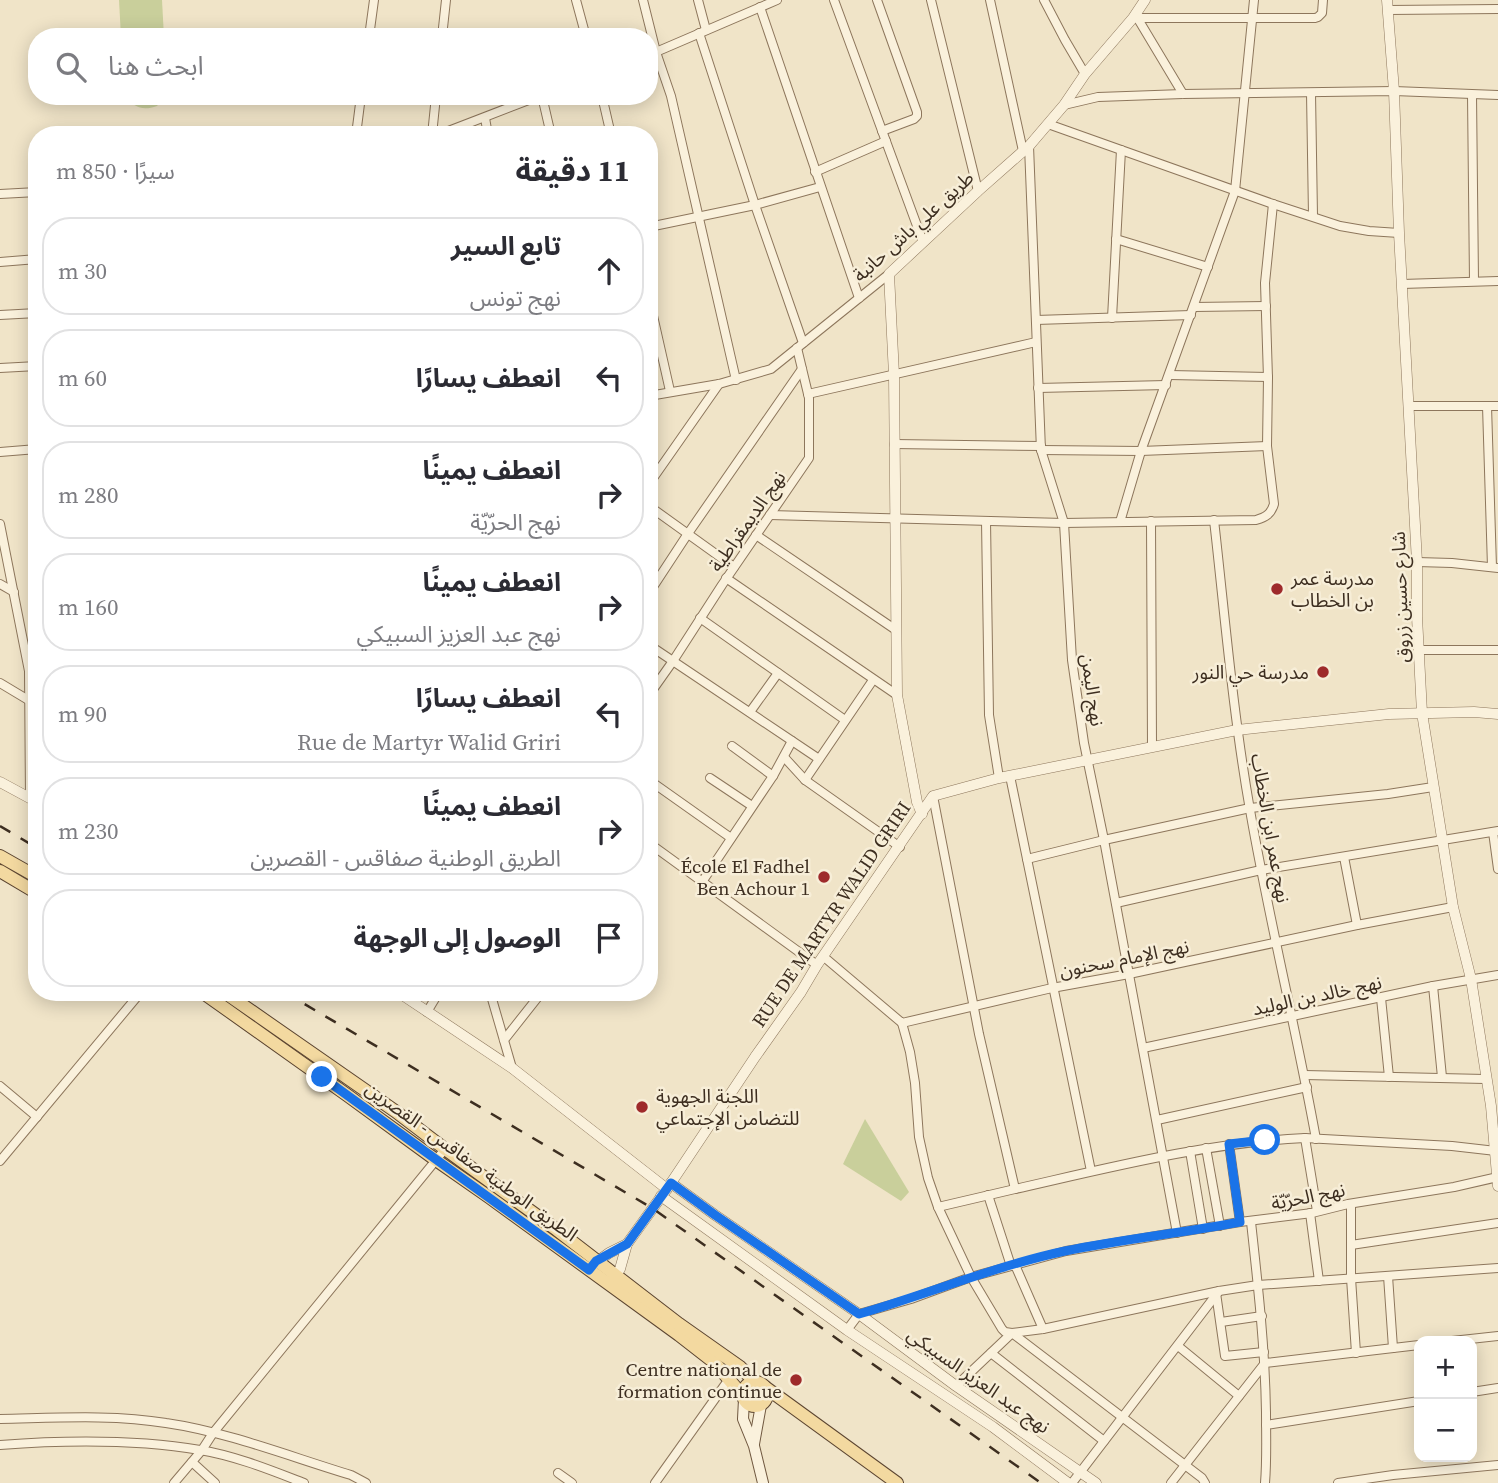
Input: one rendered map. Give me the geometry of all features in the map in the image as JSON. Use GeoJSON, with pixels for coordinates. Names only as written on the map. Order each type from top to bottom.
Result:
{"type":"FeatureCollection","features":[{"type":"Feature","properties":{"kind":"main road"},"geometry":{"type":"LineString","coordinates":[[0,856],[28,872]]}},
{"type":"Feature","properties":{"kind":"main road"},"geometry":{"type":"LineString","coordinates":[[0,871],[28,888]]}},
{"type":"Feature","properties":{"kind":"main road","name":"الطريق الوطنية صفاقس - القصرين"},"geometry":{"type":"LineString","coordinates":[[226,1001],[261,1035],[436,1160],[613,1280],[715,1363],[743,1398]]}},
{"type":"Feature","properties":{"kind":"main road","name":"الطريق الوطنية صفاقس - القصرين"},"geometry":{"type":"LineString","coordinates":[[230,1001],[270,1024],[396,1111],[536,1215],[593,1265]]}},
{"type":"Feature","properties":{"kind":"main road"},"geometry":{"type":"LineString","coordinates":[[261,1035],[270,1024]]}},
{"type":"Feature","properties":{"kind":"main road"},"geometry":{"type":"LineString","coordinates":[[322,1077],[331,1066]]}},
{"type":"Feature","properties":{"kind":"main road","name":"الطريق الوطنية صفاقس - القصرين"},"geometry":{"type":"LineString","coordinates":[[613,1280],[740,1367],[897,1483]]}},
{"type":"Feature","properties":{"kind":"main road"},"geometry":{"type":"LineString","coordinates":[[754,1446],[763,1404],[768,1395],[760,1384],[747,1384],[743,1392],[743,1419],[754,1446],[763,1483]]}},
{"type":"Feature","properties":{"kind":"main road"},"geometry":{"type":"LineString","coordinates":[[743,1398],[750,1405],[763,1404]]}},
{"type":"Feature","properties":{"kind":"main road","name":"الطريق الوطنية صفاقس - القصرين"},"geometry":{"type":"LineString","coordinates":[[763,1404],[777,1402],[795,1409]]}},
{"type":"Feature","properties":{"kind":"street"},"geometry":{"type":"LineString","coordinates":[[370,28],[374,0]]}},
{"type":"Feature","properties":{"kind":"street"},"geometry":{"type":"LineString","coordinates":[[443,28],[446,0]]}},
{"type":"Feature","properties":{"kind":"street"},"geometry":{"type":"LineString","coordinates":[[576,0],[584,28]]}},
{"type":"Feature","properties":{"kind":"street"},"geometry":{"type":"LineString","coordinates":[[643,0],[648,28]]}},
{"type":"Feature","properties":{"kind":"street","name":"نهج الديمقراطية"},"geometry":{"type":"LineString","coordinates":[[658,682],[726,578],[810,458],[808,394],[800,346],[702,31],[698,0]]}},
{"type":"Feature","properties":{"kind":"street"},"geometry":{"type":"LineString","coordinates":[[658,52],[777,0]]}},
{"type":"Feature","properties":{"kind":"street"},"geometry":{"type":"LineString","coordinates":[[834,0],[923,242]]}},
{"type":"Feature","properties":{"kind":"street"},"geometry":{"type":"LineString","coordinates":[[877,0],[917,112],[914,119],[882,131]]}},
{"type":"Feature","properties":{"kind":"street"},"geometry":{"type":"LineString","coordinates":[[930,0],[978,191]]}},
{"type":"Feature","properties":{"kind":"street","name":"نهج اليمن"},"geometry":{"type":"LineString","coordinates":[[990,0],[1026,149],[1041,448],[1064,523],[1072,660],[1087,760],[1177,1233]]}},
{"type":"Feature","properties":{"kind":"street"},"geometry":{"type":"LineString","coordinates":[[1044,0],[1085,74]]}},
{"type":"Feature","properties":{"kind":"street"},"geometry":{"type":"LineString","coordinates":[[1121,522],[1141,452],[1235,191],[1254,0]]}},
{"type":"Feature","properties":{"kind":"street"},"geometry":{"type":"LineString","coordinates":[[1136,18],[1318,17],[1322,13],[1323,0]]}},
{"type":"Feature","properties":{"kind":"street","name":"طريق علي باش حانبة"},"geometry":{"type":"LineString","coordinates":[[658,394],[719,384],[772,369],[889,274],[1026,149],[1064,105],[1085,74],[1136,18],[1140,2]]}},
{"type":"Feature","properties":{"kind":"street"},"geometry":{"type":"LineString","coordinates":[[1388,5],[1498,9]]}},
{"type":"Feature","properties":{"kind":"street","name":"شارع حسين زروق"},"geometry":{"type":"LineString","coordinates":[[1388,5],[1417,562],[1422,713],[1453,907],[1471,979],[1491,1106],[1498,1186]]}},
{"type":"Feature","properties":{"kind":"street"},"geometry":{"type":"LineString","coordinates":[[760,7],[859,298]]}},
{"type":"Feature","properties":{"kind":"street"},"geometry":{"type":"LineString","coordinates":[[1136,18],[1183,94]]}},
{"type":"Feature","properties":{"kind":"street"},"geometry":{"type":"LineString","coordinates":[[658,66],[671,96],[736,380]]}},
{"type":"Feature","properties":{"kind":"street"},"geometry":{"type":"LineString","coordinates":[[1064,105],[1098,97],[1183,94],[1394,91],[1498,95]]}},
{"type":"Feature","properties":{"kind":"street"},"geometry":{"type":"LineString","coordinates":[[1311,93],[1312,216]]}},
{"type":"Feature","properties":{"kind":"street"},"geometry":{"type":"LineString","coordinates":[[1472,95],[1474,281]]}},
{"type":"Feature","properties":{"kind":"street"},"geometry":{"type":"LineString","coordinates":[[357,126],[361,105]]}},
{"type":"Feature","properties":{"kind":"street"},"geometry":{"type":"LineString","coordinates":[[433,126],[435,105]]}},
{"type":"Feature","properties":{"kind":"street"},"geometry":{"type":"LineString","coordinates":[[463,126],[518,105]]}},
{"type":"Feature","properties":{"kind":"street"},"geometry":{"type":"LineString","coordinates":[[543,105],[548,126]]}},
{"type":"Feature","properties":{"kind":"street"},"geometry":{"type":"LineString","coordinates":[[604,105],[609,126]]}},
{"type":"Feature","properties":{"kind":"street"},"geometry":{"type":"LineString","coordinates":[[485,118],[486,126]]}},
{"type":"Feature","properties":{"kind":"street"},"geometry":{"type":"LineString","coordinates":[[1048,124],[1235,191],[1349,228],[1399,233]]}},
{"type":"Feature","properties":{"kind":"street"},"geometry":{"type":"LineString","coordinates":[[815,172],[886,141]]}},
{"type":"Feature","properties":{"kind":"street"},"geometry":{"type":"LineString","coordinates":[[1112,318],[1121,150]]}},
{"type":"Feature","properties":{"kind":"street"},"geometry":{"type":"LineString","coordinates":[[658,225],[755,205],[820,187]]}},
{"type":"Feature","properties":{"kind":"street"},"geometry":{"type":"LineString","coordinates":[[0,194],[28,192]]}},
{"type":"Feature","properties":{"kind":"street"},"geometry":{"type":"LineString","coordinates":[[770,515],[1064,523],[1256,520],[1265,517],[1272,512],[1274,504],[1267,446],[1265,306],[1273,204]]}},
{"type":"Feature","properties":{"kind":"street"},"geometry":{"type":"LineString","coordinates":[[1116,239],[1208,267]]}},
{"type":"Feature","properties":{"kind":"street"},"geometry":{"type":"LineString","coordinates":[[0,262],[28,260]]}},
{"type":"Feature","properties":{"kind":"street"},"geometry":{"type":"LineString","coordinates":[[889,274],[894,375],[897,695],[917,802],[922,814]]}},
{"type":"Feature","properties":{"kind":"street"},"geometry":{"type":"LineString","coordinates":[[1402,284],[1498,281]]}},
{"type":"Feature","properties":{"kind":"street"},"geometry":{"type":"LineString","coordinates":[[1035,320],[1112,318],[1265,306]]}},
{"type":"Feature","properties":{"kind":"street"},"geometry":{"type":"LineString","coordinates":[[0,315],[28,313]]}},
{"type":"Feature","properties":{"kind":"street"},"geometry":{"type":"LineString","coordinates":[[658,338],[670,391]]}},
{"type":"Feature","properties":{"kind":"street"},"geometry":{"type":"LineString","coordinates":[[808,394],[1036,342]]}},
{"type":"Feature","properties":{"kind":"street"},"geometry":{"type":"LineString","coordinates":[[0,369],[28,367]]}},
{"type":"Feature","properties":{"kind":"street"},"geometry":{"type":"LineString","coordinates":[[658,579],[802,369]]}},
{"type":"Feature","properties":{"kind":"street"},"geometry":{"type":"LineString","coordinates":[[1170,375],[1268,377]]}},
{"type":"Feature","properties":{"kind":"street"},"geometry":{"type":"LineString","coordinates":[[658,471],[719,384]]}},
{"type":"Feature","properties":{"kind":"street"},"geometry":{"type":"LineString","coordinates":[[1038,388],[1166,385]]}},
{"type":"Feature","properties":{"kind":"street"},"geometry":{"type":"LineString","coordinates":[[1417,562],[1495,567],[1487,405]]}},
{"type":"Feature","properties":{"kind":"street"},"geometry":{"type":"LineString","coordinates":[[1408,406],[1498,406]]}},
{"type":"Feature","properties":{"kind":"street"},"geometry":{"type":"LineString","coordinates":[[894,444],[1141,452],[1267,446]]}},
{"type":"Feature","properties":{"kind":"street"},"geometry":{"type":"LineString","coordinates":[[0,452],[28,450]]}},
{"type":"Feature","properties":{"kind":"street"},"geometry":{"type":"LineString","coordinates":[[658,513],[734,567]]}},
{"type":"Feature","properties":{"kind":"street","name":"نهج عمر ابن الخطاب"},"geometry":{"type":"LineString","coordinates":[[1214,520],[1237,730],[1261,870],[1293,1016],[1316,1139]]}},
{"type":"Feature","properties":{"kind":"street"},"geometry":{"type":"LineString","coordinates":[[986,521],[989,715],[1027,859],[1091,1171]]}},
{"type":"Feature","properties":{"kind":"street"},"geometry":{"type":"LineString","coordinates":[[1151,521],[1152,747]]}},
{"type":"Feature","properties":{"kind":"street"},"geometry":{"type":"LineString","coordinates":[[0,524],[28,650]]}},
{"type":"Feature","properties":{"kind":"street"},"geometry":{"type":"LineString","coordinates":[[756,535],[896,630]]}},
{"type":"Feature","properties":{"kind":"street"},"geometry":{"type":"LineString","coordinates":[[726,578],[897,695]]}},
{"type":"Feature","properties":{"kind":"street"},"geometry":{"type":"LineString","coordinates":[[0,584],[14,592]]}},
{"type":"Feature","properties":{"kind":"street"},"geometry":{"type":"LineString","coordinates":[[700,618],[845,720]]}},
{"type":"Feature","properties":{"kind":"street"},"geometry":{"type":"LineString","coordinates":[[1419,650],[1498,650]]}},
{"type":"Feature","properties":{"kind":"street"},"geometry":{"type":"LineString","coordinates":[[658,651],[819,759]]}},
{"type":"Feature","properties":{"kind":"street"},"geometry":{"type":"LineString","coordinates":[[750,712],[778,673]]}},
{"type":"Feature","properties":{"kind":"street"},"geometry":{"type":"LineString","coordinates":[[805,780],[873,680]]}},
{"type":"Feature","properties":{"kind":"street"},"geometry":{"type":"LineString","coordinates":[[0,683],[28,700]]}},
{"type":"Feature","properties":{"kind":"street","name":"RUE DE MARTYR WALID GRIRI"},"geometry":{"type":"LineString","coordinates":[[593,1265],[627,1244],[667,1189],[933,796],[1005,777],[1237,730],[1389,714],[1498,714]]}},
{"type":"Feature","properties":{"kind":"street"},"geometry":{"type":"LineString","coordinates":[[702,882],[773,776],[792,741]]}},
{"type":"Feature","properties":{"kind":"street"},"geometry":{"type":"LineString","coordinates":[[732,746],[773,776]]}},
{"type":"Feature","properties":{"kind":"street"},"geometry":{"type":"LineString","coordinates":[[784,757],[805,780],[900,847]]}},
{"type":"Feature","properties":{"kind":"street"},"geometry":{"type":"LineString","coordinates":[[709,778],[752,806]]}},
{"type":"Feature","properties":{"kind":"street"},"geometry":{"type":"LineString","coordinates":[[0,782],[28,797]]}},
{"type":"Feature","properties":{"kind":"street"},"geometry":{"type":"LineString","coordinates":[[658,786],[731,838]]}},
{"type":"Feature","properties":{"kind":"street"},"geometry":{"type":"LineString","coordinates":[[1027,859],[1250,808],[1433,787]]}},
{"type":"Feature","properties":{"kind":"street"},"geometry":{"type":"LineString","coordinates":[[933,796],[990,1085],[1015,1189]]}},
{"type":"Feature","properties":{"kind":"street"},"geometry":{"type":"LineString","coordinates":[[1116,903],[1261,870],[1495,831],[1498,869]]}},
{"type":"Feature","properties":{"kind":"street"},"geometry":{"type":"LineString","coordinates":[[658,850],[820,961],[902,1023],[910,1052],[919,1137],[928,1178],[938,1207],[971,1277],[1002,1329],[1202,1478],[1205,1483]]}},
{"type":"Feature","properties":{"kind":"street"},"geometry":{"type":"LineString","coordinates":[[1344,857],[1357,925]]}},
{"type":"Feature","properties":{"kind":"street","name":"نهج الإمام سحنون"},"geometry":{"type":"LineString","coordinates":[[902,1023],[1052,988],[1129,975],[1357,925],[1453,907]]}},
{"type":"Feature","properties":{"kind":"street","name":"نهج خالد بن الوليد"},"geometry":{"type":"LineString","coordinates":[[1143,1048],[1433,986],[1498,975]]}},
{"type":"Feature","properties":{"kind":"street"},"geometry":{"type":"LineString","coordinates":[[1433,986],[1442,1077]]}},
{"type":"Feature","properties":{"kind":"street"},"geometry":{"type":"LineString","coordinates":[[1381,998],[1389,1077]]}},
{"type":"Feature","properties":{"kind":"street"},"geometry":{"type":"LineString","coordinates":[[0,1161],[134,1001]]}},
{"type":"Feature","properties":{"kind":"street","name":"نهج عبد العزيز السبيكي"},"geometry":{"type":"LineString","coordinates":[[411,1001],[512,1068],[847,1330],[993,1427],[1070,1483]]}},
{"type":"Feature","properties":{"kind":"street"},"geometry":{"type":"LineString","coordinates":[[427,1012],[434,1001]]}},
{"type":"Feature","properties":{"kind":"street"},"geometry":{"type":"LineString","coordinates":[[493,1001],[512,1068]]}},
{"type":"Feature","properties":{"kind":"street"},"geometry":{"type":"LineString","coordinates":[[505,1040],[535,1001]]}},
{"type":"Feature","properties":{"kind":"street"},"geometry":{"type":"LineString","coordinates":[[1305,1075],[1485,1079]]}},
{"type":"Feature","properties":{"kind":"street"},"geometry":{"type":"LineString","coordinates":[[0,1086],[37,1117]]}},
{"type":"Feature","properties":{"kind":"street"},"geometry":{"type":"LineString","coordinates":[[1157,1120],[1307,1087]]}},
{"type":"Feature","properties":{"kind":"street"},"geometry":{"type":"LineString","coordinates":[[938,1207],[1163,1155],[1229,1144],[1305,1138],[1496,1151]]}},
{"type":"Feature","properties":{"kind":"street"},"geometry":{"type":"LineString","coordinates":[[1305,1138],[1319,1281]]}},
{"type":"Feature","properties":{"kind":"street"},"geometry":{"type":"LineString","coordinates":[[1229,1144],[1240,1222]]}},
{"type":"Feature","properties":{"kind":"street"},"geometry":{"type":"LineString","coordinates":[[1206,1148],[1220,1226]]}},
{"type":"Feature","properties":{"kind":"street"},"geometry":{"type":"LineString","coordinates":[[174,1483],[445,1149]]}},
{"type":"Feature","properties":{"kind":"street"},"geometry":{"type":"LineString","coordinates":[[1190,1151],[1203,1229]]}},
{"type":"Feature","properties":{"kind":"street","name":"نهج الحرّيّة"},"geometry":{"type":"LineString","coordinates":[[859,1314],[971,1277],[1066,1251],[1314,1212],[1498,1177]]}},
{"type":"Feature","properties":{"kind":"street","name":"نهج عبد العزيز السبيكي"},"geometry":{"type":"LineString","coordinates":[[667,1189],[715,1215],[1096,1483]]}},
{"type":"Feature","properties":{"kind":"street"},"geometry":{"type":"LineString","coordinates":[[988,1195],[1013,1266],[1043,1329]]}},
{"type":"Feature","properties":{"kind":"street"},"geometry":{"type":"LineString","coordinates":[[1351,1204],[1350,1278],[1356,1353]]}},
{"type":"Feature","properties":{"kind":"street"},"geometry":{"type":"LineString","coordinates":[[1251,1222],[1265,1363],[1265,1483]]}},
{"type":"Feature","properties":{"kind":"street"},"geometry":{"type":"LineString","coordinates":[[1351,1245],[1498,1223]]}},
{"type":"Feature","properties":{"kind":"street"},"geometry":{"type":"LineString","coordinates":[[613,1280],[627,1244]]}},
{"type":"Feature","properties":{"kind":"street"},"geometry":{"type":"LineString","coordinates":[[956,1386],[1012,1334],[1258,1285],[1498,1268]]}},
{"type":"Feature","properties":{"kind":"street"},"geometry":{"type":"LineString","coordinates":[[1388,1276],[1393,1348]]}},
{"type":"Feature","properties":{"kind":"street"},"geometry":{"type":"LineString","coordinates":[[1218,1292],[1225,1357],[1264,1352]]}},
{"type":"Feature","properties":{"kind":"street"},"geometry":{"type":"LineString","coordinates":[[1070,1483],[1218,1292]]}},
{"type":"Feature","properties":{"kind":"street"},"geometry":{"type":"LineString","coordinates":[[847,1330],[859,1314]]}},
{"type":"Feature","properties":{"kind":"street"},"geometry":{"type":"LineString","coordinates":[[1221,1322],[1262,1316]]}},
{"type":"Feature","properties":{"kind":"street"},"geometry":{"type":"LineString","coordinates":[[1477,1338],[1498,1336]]}},
{"type":"Feature","properties":{"kind":"street"},"geometry":{"type":"LineString","coordinates":[[1178,1346],[1239,1396]]}},
{"type":"Feature","properties":{"kind":"street"},"geometry":{"type":"LineString","coordinates":[[1171,1483],[1265,1363],[1414,1346]]}},
{"type":"Feature","properties":{"kind":"street"},"geometry":{"type":"LineString","coordinates":[[991,1353],[1104,1441]]}},
{"type":"Feature","properties":{"kind":"street"},"geometry":{"type":"LineString","coordinates":[[655,1483],[729,1379]]}},
{"type":"Feature","properties":{"kind":"street"},"geometry":{"type":"LineString","coordinates":[[1477,1391],[1498,1388]]}},
{"type":"Feature","properties":{"kind":"street"},"geometry":{"type":"LineString","coordinates":[[1266,1425],[1414,1402]]}},
{"type":"Feature","properties":{"kind":"street"},"geometry":{"type":"LineString","coordinates":[[0,1419],[104,1418],[165,1422],[213,1433],[351,1475],[366,1483]]}},
{"type":"Feature","properties":{"kind":"street"},"geometry":{"type":"LineString","coordinates":[[0,1445],[105,1441],[146,1443],[202,1450],[247,1461],[304,1483]]}},
{"type":"Feature","properties":{"kind":"street"},"geometry":{"type":"LineString","coordinates":[[192,1462],[215,1483]]}},
{"type":"Feature","properties":{"kind":"street"},"geometry":{"type":"LineString","coordinates":[[1338,1483],[1498,1465]]}},
{"type":"Feature","properties":{"kind":"street"},"geometry":{"type":"LineString","coordinates":[[558,1473],[572,1483]]}},
{"type":"Feature","properties":{"kind":"green space"},"geometry":{"type":"Polygon","coordinates":[[[119,0],[162,0],[164,28],[121,28],[119,0]]]}},
{"type":"Feature","properties":{"kind":"green space"},"geometry":{"type":"Polygon","coordinates":[[[135,105],[158,105],[147,108],[135,105]]]}},
{"type":"Feature","properties":{"kind":"green space"},"geometry":{"type":"Polygon","coordinates":[[[865,1119],[909,1192],[901,1201],[843,1164],[865,1119]]]}},
{"type":"Feature","properties":{"kind":"railway"},"geometry":{"type":"LineString","coordinates":[[0,826],[28,843]]}},
{"type":"Feature","properties":{"kind":"railway"},"geometry":{"type":"LineString","coordinates":[[299,1001],[652,1208],[1041,1483]]}},
{"type":"Feature","properties":{"kind":"place","name":"مدرسة عمر بن الخطاب"},"geometry":{"type":"Point","coordinates":[1277,589]}},
{"type":"Feature","properties":{"kind":"place","name":"مدرسة حي النور"},"geometry":{"type":"Point","coordinates":[1323,672]}},
{"type":"Feature","properties":{"kind":"place","name":"École El Fadhel Ben Achour 1"},"geometry":{"type":"Point","coordinates":[824,877]}},
{"type":"Feature","properties":{"kind":"place","name":"اللجنة الجهوية للتضامن الإجتماعي"},"geometry":{"type":"Point","coordinates":[642,1107]}},
{"type":"Feature","properties":{"kind":"place","name":"Centre national de formation continue"},"geometry":{"type":"Point","coordinates":[796,1380]}},
{"type":"Feature","properties":{"kind":"route"},"geometry":{"type":"LineString","coordinates":[[322,1077],[589,1270],[596,1261],[627,1244],[671,1183],[859,1314],[971,1277],[1063,1252],[1240,1222],[1229,1144],[1265,1140]]}}]}
